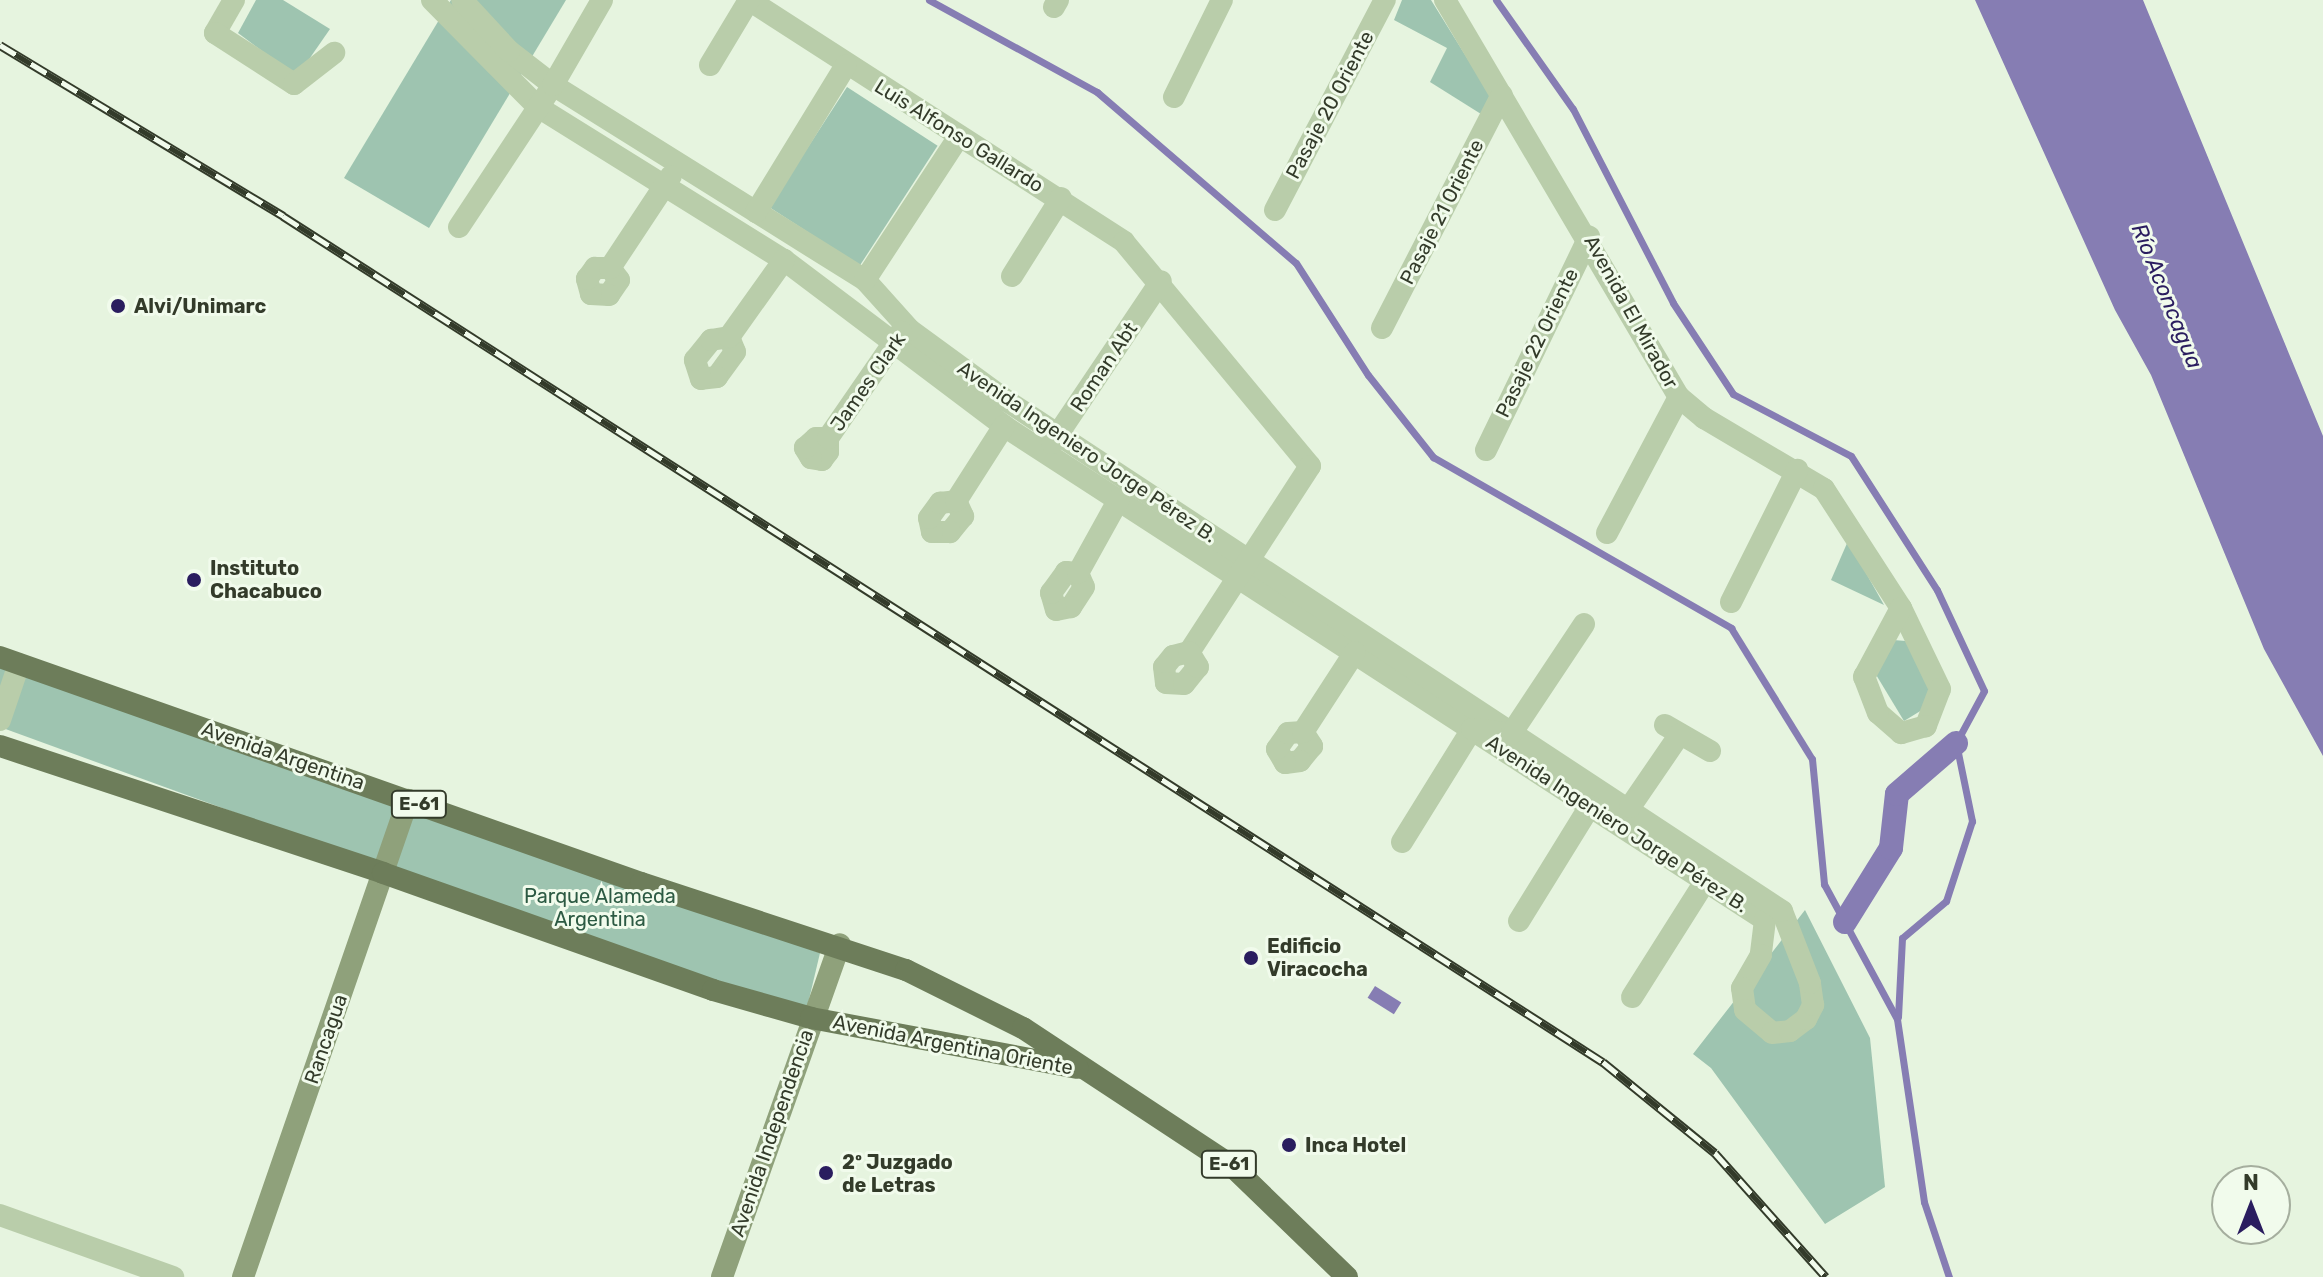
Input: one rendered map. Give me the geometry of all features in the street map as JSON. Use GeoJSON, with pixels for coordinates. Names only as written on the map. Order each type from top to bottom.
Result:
{"type":"FeatureCollection","features":[{"type":"Feature","properties":{"kind":"main road","name":"Avenida Argentina"},"geometry":{"type":"LineString","coordinates":[[10,661],[641,883],[840,944]]}},
{"type":"Feature","properties":{"kind":"main road","name":"E-61"},"geometry":{"type":"LineString","coordinates":[[0,746],[383,873],[713,990],[811,1018]]}},
{"type":"Feature","properties":{"kind":"main road","name":"Rancagua"},"geometry":{"type":"LineString","coordinates":[[243,1277],[408,800]]}},
{"type":"Feature","properties":{"kind":"main road","name":"Avenida Independencia"},"geometry":{"type":"LineString","coordinates":[[722,1277],[811,1018],[840,944]]}},
{"type":"Feature","properties":{"kind":"main road","name":"Avenida Argentina Oriente"},"geometry":{"type":"LineString","coordinates":[[840,944],[906,970],[1023,1028],[1095,1072],[1232,1166],[1347,1277]]}},
{"type":"Feature","properties":{"kind":"main road","name":"Avenida Argentina Oriente"},"geometry":{"type":"LineString","coordinates":[[811,1018],[1095,1072]]}},
{"type":"Feature","properties":{"kind":"street"},"geometry":{"type":"LineString","coordinates":[[234,0],[215,33],[294,84],[334,53]]}},
{"type":"Feature","properties":{"kind":"street","name":"Avenida Ingeniero Jorge Pérez B."},"geometry":{"type":"LineString","coordinates":[[432,0],[538,107],[900,334],[1053,442],[1244,569],[1630,807],[1711,872],[1765,920],[1761,955],[1742,988],[1745,1010],[1772,1033],[1790,1031],[1813,1005],[1782,911],[1711,872],[1590,806],[1355,652],[1244,569],[1119,499],[1053,442],[1004,426],[900,334],[865,280],[553,85],[509,51],[462,0]]}},
{"type":"Feature","properties":{"kind":"street"},"geometry":{"type":"LineString","coordinates":[[459,227],[553,85],[602,0]]}},
{"type":"Feature","properties":{"kind":"street"},"geometry":{"type":"LineString","coordinates":[[710,65],[749,0]]}},
{"type":"Feature","properties":{"kind":"street","name":"Luis Alfonso Gallardo"},"geometry":{"type":"LineString","coordinates":[[749,0],[958,138],[1061,198],[1124,242],[1161,281],[1310,466],[1244,569]]}},
{"type":"Feature","properties":{"kind":"street"},"geometry":{"type":"LineString","coordinates":[[1174,97],[1222,0]]}},
{"type":"Feature","properties":{"kind":"street","name":"Pasaje 20 Oriente"},"geometry":{"type":"LineString","coordinates":[[1275,210],[1385,0]]}},
{"type":"Feature","properties":{"kind":"street","name":"Avenida El Mirador"},"geometry":{"type":"LineString","coordinates":[[1445,0],[1589,237],[1679,397],[1704,418],[1797,470],[1824,489],[1901,608],[1940,689],[1926,726],[1901,733],[1878,713],[1864,677],[1901,608]]}},
{"type":"Feature","properties":{"kind":"street"},"geometry":{"type":"LineString","coordinates":[[756,212],[846,65]]}},
{"type":"Feature","properties":{"kind":"street","name":"Pasaje 21 Oriente"},"geometry":{"type":"LineString","coordinates":[[1382,328],[1502,95]]}},
{"type":"Feature","properties":{"kind":"street"},"geometry":{"type":"LineString","coordinates":[[865,280],[958,138]]}},
{"type":"Feature","properties":{"kind":"street"},"geometry":{"type":"LineString","coordinates":[[610,268],[678,163]]}},
{"type":"Feature","properties":{"kind":"street"},"geometry":{"type":"LineString","coordinates":[[1012,276],[1061,198]]}},
{"type":"Feature","properties":{"kind":"street","name":"Pasaje 22 Oriente"},"geometry":{"type":"LineString","coordinates":[[1486,450],[1589,237]]}},
{"type":"Feature","properties":{"kind":"street"},"geometry":{"type":"LineString","coordinates":[[729,337],[784,260]]}},
{"type":"Feature","properties":{"kind":"street","name":"Roman Abt"},"geometry":{"type":"LineString","coordinates":[[1053,442],[1161,281]]}},
{"type":"Feature","properties":{"kind":"street","name":"James Clark"},"geometry":{"type":"LineString","coordinates":[[828,438],[900,334]]}},
{"type":"Feature","properties":{"kind":"street"},"geometry":{"type":"LineString","coordinates":[[1607,533],[1679,397]]}},
{"type":"Feature","properties":{"kind":"street"},"geometry":{"type":"LineString","coordinates":[[956,501],[1004,426]]}},
{"type":"Feature","properties":{"kind":"street"},"geometry":{"type":"LineString","coordinates":[[1731,602],[1797,470]]}},
{"type":"Feature","properties":{"kind":"street"},"geometry":{"type":"LineString","coordinates":[[1078,573],[1119,499]]}},
{"type":"Feature","properties":{"kind":"street"},"geometry":{"type":"LineString","coordinates":[[1189,652],[1244,569]]}},
{"type":"Feature","properties":{"kind":"street"},"geometry":{"type":"LineString","coordinates":[[1402,842],[1472,729],[1511,734],[1584,624]]}},
{"type":"Feature","properties":{"kind":"street"},"geometry":{"type":"LineString","coordinates":[[1303,732],[1355,652]]}},
{"type":"Feature","properties":{"kind":"street"},"geometry":{"type":"LineString","coordinates":[[0,720],[10,661]]}},
{"type":"Feature","properties":{"kind":"street"},"geometry":{"type":"LineString","coordinates":[[1630,807],[1673,729],[1710,751]]}},
{"type":"Feature","properties":{"kind":"street"},"geometry":{"type":"LineString","coordinates":[[1519,921],[1590,806]]}},
{"type":"Feature","properties":{"kind":"street"},"geometry":{"type":"LineString","coordinates":[[1632,997],[1711,872]]}},
{"type":"Feature","properties":{"kind":"street"},"geometry":{"type":"LineString","coordinates":[[0,1215],[173,1277]]}},
{"type":"Feature","properties":{"kind":"green space"},"geometry":{"type":"Polygon","coordinates":[[[256,0],[283,0],[330,29],[303,68],[290,72],[238,33],[256,0]]]}},
{"type":"Feature","properties":{"kind":"green space"},"geometry":{"type":"Polygon","coordinates":[[[451,0],[566,0],[429,228],[344,178],[451,0]]]}},
{"type":"Feature","properties":{"kind":"green space"},"geometry":{"type":"Polygon","coordinates":[[[1402,0],[1431,0],[1490,95],[1481,114],[1430,82],[1447,48],[1394,20],[1402,0]]]}},
{"type":"Feature","properties":{"kind":"green space"},"geometry":{"type":"Polygon","coordinates":[[[847,87],[938,146],[860,266],[769,207],[847,87]]]}},
{"type":"Feature","properties":{"kind":"green space"},"geometry":{"type":"Polygon","coordinates":[[[1848,541],[1884,605],[1831,580],[1848,541]]]}},
{"type":"Feature","properties":{"kind":"green space"},"geometry":{"type":"Polygon","coordinates":[[[1893,640],[1906,641],[1929,689],[1922,710],[1904,721],[1875,673],[1893,640]]]}},
{"type":"Feature","properties":{"kind":"green space","name":"Parque Alameda Argentina"},"geometry":{"type":"Polygon","coordinates":[[[0,661],[613,875],[820,953],[806,1012],[705,984],[0,727],[0,661]]]}},
{"type":"Feature","properties":{"kind":"green space"},"geometry":{"type":"Polygon","coordinates":[[[1805,910],[1870,1038],[1885,1187],[1825,1224],[1711,1068],[1693,1054],[1805,910]]]}},
{"type":"Feature","properties":{"kind":"water","name":"Río Aconcagua"},"geometry":{"type":"Polygon","coordinates":[[[1975,0],[2143,0],[2323,436],[2323,756],[2264,649],[2151,375],[2115,310],[1975,0]]]}},
{"type":"Feature","properties":{"kind":"water"},"geometry":{"type":"Polygon","coordinates":[[[1375,986],[1401,1002],[1394,1014],[1368,998],[1375,986]]]}},
{"type":"Feature","properties":{"kind":"waterway"},"geometry":{"type":"LineString","coordinates":[[929,0],[1097,92],[1296,263],[1368,375],[1433,457],[1731,628],[1812,759],[1824,884],[1897,1019],[1924,1202],[1949,1277]]}},
{"type":"Feature","properties":{"kind":"waterway"},"geometry":{"type":"LineString","coordinates":[[1496,0],[1573,109],[1673,303],[1733,394],[1851,456],[1937,590],[1984,691],[1956,743],[1972,821],[1946,901],[1902,938],[1898,1017]]}},
{"type":"Feature","properties":{"kind":"waterway"},"geometry":{"type":"LineString","coordinates":[[1845,922],[1891,848],[1897,794],[1956,743]]}},
{"type":"Feature","properties":{"kind":"railway"},"geometry":{"type":"LineString","coordinates":[[0,45],[283,216],[1603,1062],[1715,1153],[1826,1277]]}},
{"type":"Feature","properties":{"kind":"place","name":"Alvi/Unimarc"},"geometry":{"type":"Point","coordinates":[118,306]}},
{"type":"Feature","properties":{"kind":"place","name":"Instituto Chacabuco"},"geometry":{"type":"Point","coordinates":[194,580]}},
{"type":"Feature","properties":{"kind":"place","name":"Edificio Viracocha"},"geometry":{"type":"Point","coordinates":[1251,958]}},
{"type":"Feature","properties":{"kind":"place","name":"Inca Hotel"},"geometry":{"type":"Point","coordinates":[1289,1145]}},
{"type":"Feature","properties":{"kind":"place","name":"2º Juzgado de Letras"},"geometry":{"type":"Point","coordinates":[826,1173]}}]}
